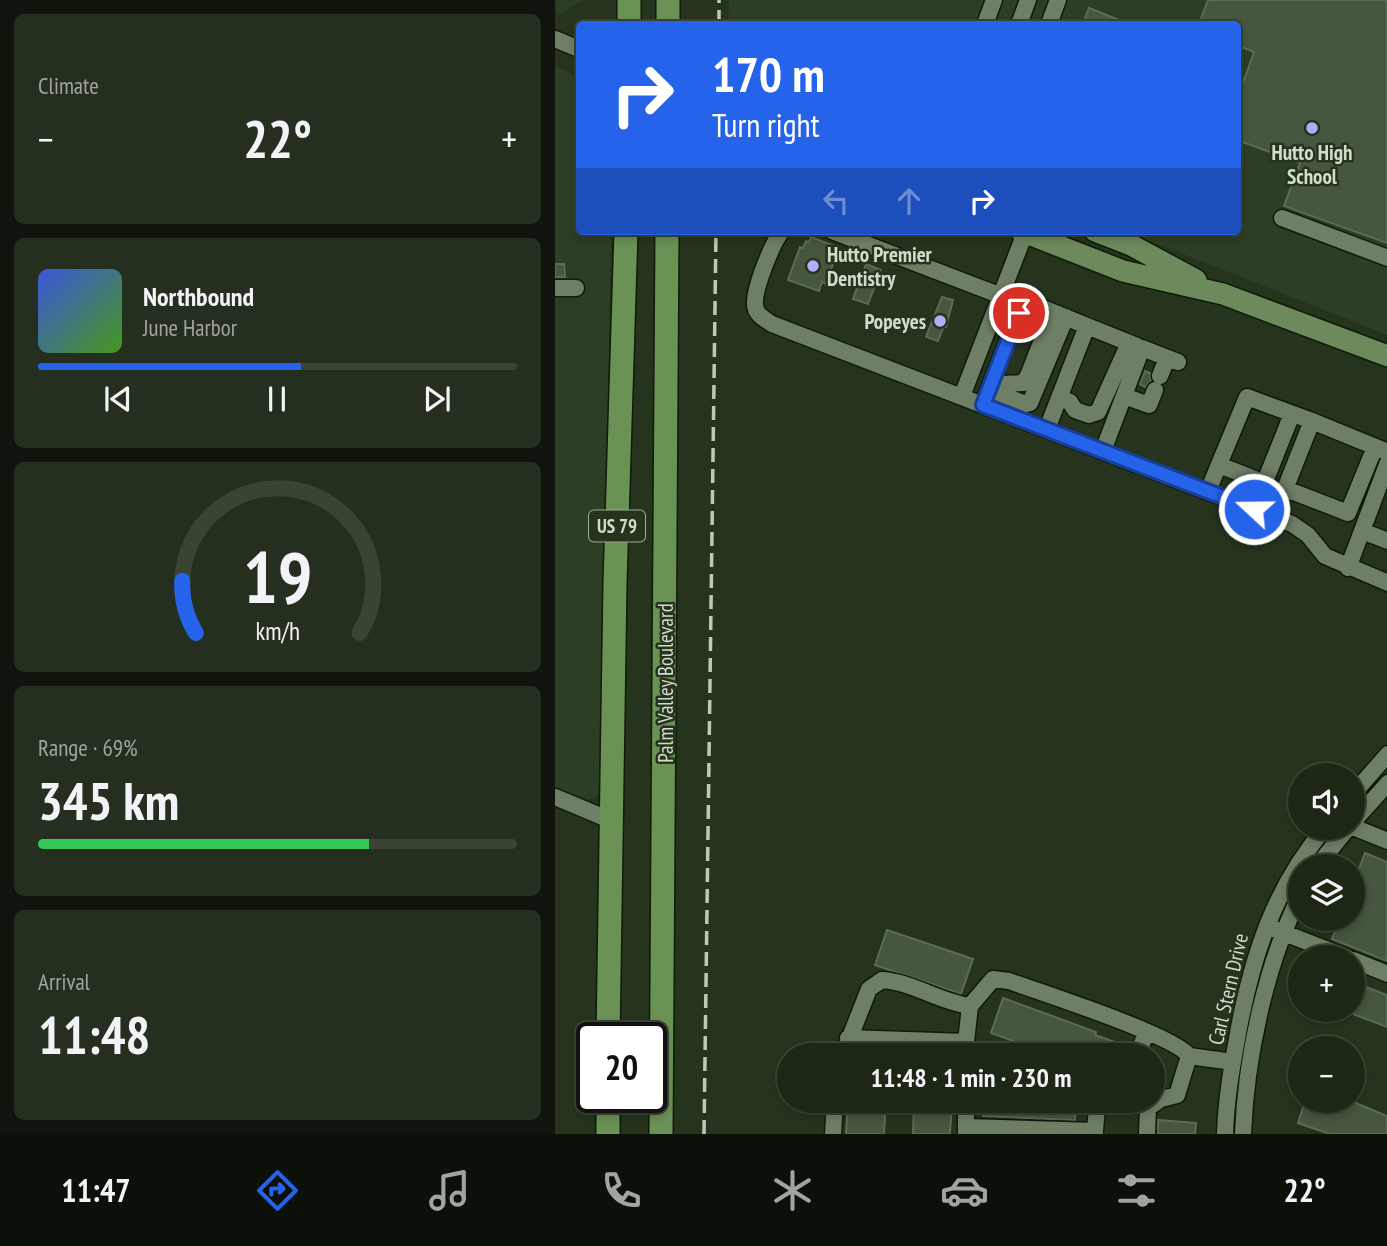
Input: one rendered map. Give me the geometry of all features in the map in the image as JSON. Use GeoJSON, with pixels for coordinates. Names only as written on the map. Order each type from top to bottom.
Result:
{"type":"FeatureCollection","features":[{"type":"Feature","properties":{"kind":"highway"},"geometry":{"type":"LineString","coordinates":[[629,21],[630,0]]}},
{"type":"Feature","properties":{"kind":"highway"},"geometry":{"type":"LineString","coordinates":[[668,0],[668,21]]}},
{"type":"Feature","properties":{"kind":"highway","name":"US 79"},"geometry":{"type":"LineString","coordinates":[[608,1022],[610,820],[626,235]]}},
{"type":"Feature","properties":{"kind":"highway","name":"Palm Valley Boulevard"},"geometry":{"type":"LineString","coordinates":[[661,1134],[667,235]]}},
{"type":"Feature","properties":{"kind":"highway"},"geometry":{"type":"LineString","coordinates":[[607,1134],[608,1113]]}},
{"type":"Feature","properties":{"kind":"main road"},"geometry":{"type":"LineString","coordinates":[[1031,235],[1123,271],[1223,294],[1387,356]]}},
{"type":"Feature","properties":{"kind":"main road"},"geometry":{"type":"LineString","coordinates":[[1134,238],[1223,294]]}},
{"type":"Feature","properties":{"kind":"street"},"geometry":{"type":"LineString","coordinates":[[986,21],[994,0]]}},
{"type":"Feature","properties":{"kind":"street"},"geometry":{"type":"LineString","coordinates":[[1020,21],[1028,0]]}},
{"type":"Feature","properties":{"kind":"street"},"geometry":{"type":"LineString","coordinates":[[1050,21],[1058,0]]}},
{"type":"Feature","properties":{"kind":"street"},"geometry":{"type":"LineString","coordinates":[[555,39],[576,48]]}},
{"type":"Feature","properties":{"kind":"street"},"geometry":{"type":"LineString","coordinates":[[1282,218],[1387,258]]}},
{"type":"Feature","properties":{"kind":"street"},"geometry":{"type":"LineString","coordinates":[[780,235],[759,283],[755,304],[759,315],[772,324],[962,396],[1023,383],[1042,342],[1060,315]]}},
{"type":"Feature","properties":{"kind":"street"},"geometry":{"type":"LineString","coordinates":[[843,235],[1023,300],[1172,360],[1157,383],[1149,405],[1124,396]]}},
{"type":"Feature","properties":{"kind":"street"},"geometry":{"type":"LineString","coordinates":[[962,396],[1022,235]]}},
{"type":"Feature","properties":{"kind":"street"},"geometry":{"type":"LineString","coordinates":[[555,288],[575,288]]}},
{"type":"Feature","properties":{"kind":"street"},"geometry":{"type":"LineString","coordinates":[[991,390],[1023,300]]}},
{"type":"Feature","properties":{"kind":"street"},"geometry":{"type":"LineString","coordinates":[[991,390],[1026,404],[1030,403],[1060,315]]}},
{"type":"Feature","properties":{"kind":"street"},"geometry":{"type":"LineString","coordinates":[[1047,429],[1065,400],[1087,326]]}},
{"type":"Feature","properties":{"kind":"street"},"geometry":{"type":"LineString","coordinates":[[1103,451],[1124,396],[1135,346]]}},
{"type":"Feature","properties":{"kind":"street"},"geometry":{"type":"LineString","coordinates":[[1065,400],[1075,410],[1089,415],[1098,412],[1135,346]]}},
{"type":"Feature","properties":{"kind":"street"},"geometry":{"type":"LineString","coordinates":[[991,390],[1047,429],[1300,528],[1324,556],[1387,583]]}},
{"type":"Feature","properties":{"kind":"street"},"geometry":{"type":"LineString","coordinates":[[1208,491],[1247,397],[1312,421],[1378,451],[1348,513],[1289,490]]}},
{"type":"Feature","properties":{"kind":"street"},"geometry":{"type":"LineString","coordinates":[[1254,509],[1292,414]]}},
{"type":"Feature","properties":{"kind":"street"},"geometry":{"type":"LineString","coordinates":[[1274,517],[1289,490],[1312,421]]}},
{"type":"Feature","properties":{"kind":"street"},"geometry":{"type":"LineString","coordinates":[[1348,568],[1378,535],[1387,462]]}},
{"type":"Feature","properties":{"kind":"street"},"geometry":{"type":"LineString","coordinates":[[1219,465],[1255,480]]}},
{"type":"Feature","properties":{"kind":"street"},"geometry":{"type":"LineString","coordinates":[[1365,780],[1387,754]]}},
{"type":"Feature","properties":{"kind":"street"},"geometry":{"type":"LineString","coordinates":[[1365,809],[1387,783]]}},
{"type":"Feature","properties":{"kind":"street"},"geometry":{"type":"LineString","coordinates":[[555,797],[610,820]]}},
{"type":"Feature","properties":{"kind":"street"},"geometry":{"type":"LineString","coordinates":[[1365,832],[1387,841]]}},
{"type":"Feature","properties":{"kind":"street","name":"Carl Stern Drive"},"geometry":{"type":"LineString","coordinates":[[1225,1134],[1233,1062],[1250,973],[1266,925],[1291,874],[1315,840]]}},
{"type":"Feature","properties":{"kind":"street"},"geometry":{"type":"LineString","coordinates":[[1327,854],[1339,840]]}},
{"type":"Feature","properties":{"kind":"street","name":"Carl Stern Drive"},"geometry":{"type":"LineString","coordinates":[[1243,1134],[1250,1066],[1269,976],[1288,921]]}},
{"type":"Feature","properties":{"kind":"street"},"geometry":{"type":"LineString","coordinates":[[1266,925],[1315,945]]}},
{"type":"Feature","properties":{"kind":"street"},"geometry":{"type":"LineString","coordinates":[[1365,965],[1387,974]]}},
{"type":"Feature","properties":{"kind":"street"},"geometry":{"type":"LineString","coordinates":[[967,1043],[970,1006],[993,979],[1009,981],[1147,1032],[1185,1049],[1190,1056],[1233,1062]]}},
{"type":"Feature","properties":{"kind":"street"},"geometry":{"type":"LineString","coordinates":[[847,1043],[869,989],[882,980],[898,981],[954,1004],[970,1006]]}},
{"type":"Feature","properties":{"kind":"street"},"geometry":{"type":"LineString","coordinates":[[1142,1043],[1147,1032]]}},
{"type":"Feature","properties":{"kind":"street"},"geometry":{"type":"LineString","coordinates":[[848,1038],[902,1043]]}},
{"type":"Feature","properties":{"kind":"street"},"geometry":{"type":"LineString","coordinates":[[1147,1134],[1148,1108],[1161,1099],[1177,1095],[1190,1056]]}},
{"type":"Feature","properties":{"kind":"street"},"geometry":{"type":"LineString","coordinates":[[833,1134],[834,1113]]}},
{"type":"Feature","properties":{"kind":"street"},"geometry":{"type":"LineString","coordinates":[[966,1130],[1095,1132],[1098,1113]]}},
{"type":"Feature","properties":{"kind":"shaded area"},"geometry":{"type":"Polygon","coordinates":[[[555,0],[584,0],[557,15],[555,0]]]}},
{"type":"Feature","properties":{"kind":"shaded area","name":"Hutto High School"},"geometry":{"type":"Polygon","coordinates":[[[729,0],[1387,0],[1387,335],[1135,235],[1241,235],[1241,21],[728,21],[729,0]]]}},
{"type":"Feature","properties":{"kind":"shaded area"},"geometry":{"type":"Polygon","coordinates":[[[555,66],[576,76],[576,235],[611,235],[601,788],[595,798],[584,800],[555,789],[555,66]]]}},
{"type":"Feature","properties":{"kind":"building","name":"Hutto High School"},"geometry":{"type":"Polygon","coordinates":[[[1208,0],[1387,0],[1387,243],[1284,206],[1300,163],[1241,141],[1241,79],[1244,80],[1254,52],[1241,47],[1241,21],[1200,21],[1208,0]]]}},
{"type":"Feature","properties":{"kind":"building"},"geometry":{"type":"Polygon","coordinates":[[[1089,8],[1122,21],[1084,21],[1089,8]]]}},
{"type":"Feature","properties":{"kind":"building","name":"Hutto Premier Dentistry"},"geometry":{"type":"Polygon","coordinates":[[[811,237],[832,245],[832,250],[837,252],[826,284],[822,282],[819,291],[788,280],[800,247],[803,248],[811,237]]]}},
{"type":"Feature","properties":{"kind":"building"},"geometry":{"type":"Polygon","coordinates":[[[555,264],[564,264],[565,277],[555,277],[555,264]]]}},
{"type":"Feature","properties":{"kind":"building"},"geometry":{"type":"Polygon","coordinates":[[[866,264],[881,270],[868,304],[853,299],[866,264]]]}},
{"type":"Feature","properties":{"kind":"building","name":"Popeyes"},"geometry":{"type":"Polygon","coordinates":[[[942,297],[953,300],[946,327],[944,326],[938,341],[926,337],[942,297]]]}},
{"type":"Feature","properties":{"kind":"building"},"geometry":{"type":"Polygon","coordinates":[[[1030,316],[1039,319],[1031,338],[1027,337],[1029,330],[1025,328],[1030,316]]]}},
{"type":"Feature","properties":{"kind":"building"},"geometry":{"type":"Polygon","coordinates":[[[1145,371],[1150,373],[1151,381],[1145,387],[1140,384],[1145,371]]]}},
{"type":"Feature","properties":{"kind":"building"},"geometry":{"type":"Polygon","coordinates":[[[1365,854],[1387,862],[1387,961],[1365,952],[1365,945],[1347,945],[1332,939],[1335,931],[1365,931],[1365,854]]]}},
{"type":"Feature","properties":{"kind":"building"},"geometry":{"type":"Polygon","coordinates":[[[887,930],[973,959],[961,994],[875,965],[887,930]]]}},
{"type":"Feature","properties":{"kind":"building"},"geometry":{"type":"Polygon","coordinates":[[[1365,987],[1387,995],[1387,1027],[1365,1019],[1365,987]]]}},
{"type":"Feature","properties":{"kind":"building"},"geometry":{"type":"Polygon","coordinates":[[[1003,998],[1096,1032],[1095,1035],[1118,1043],[1019,1043],[991,1033],[1003,998]]]}},
{"type":"Feature","properties":{"kind":"building"},"geometry":{"type":"Polygon","coordinates":[[[1365,1107],[1387,1116],[1387,1134],[1330,1134],[1298,1123],[1301,1113],[1365,1113],[1365,1107]]]}},
{"type":"Feature","properties":{"kind":"building"},"geometry":{"type":"Polygon","coordinates":[[[847,1113],[885,1113],[884,1134],[846,1134],[847,1113]]]}},
{"type":"Feature","properties":{"kind":"building"},"geometry":{"type":"Polygon","coordinates":[[[914,1113],[951,1113],[950,1134],[913,1134],[914,1113]]]}},
{"type":"Feature","properties":{"kind":"building"},"geometry":{"type":"Polygon","coordinates":[[[983,1113],[1075,1113],[1075,1120],[983,1116],[983,1113]]]}},
{"type":"Feature","properties":{"kind":"building"},"geometry":{"type":"Polygon","coordinates":[[[1158,1120],[1196,1123],[1195,1134],[1158,1134],[1158,1120]]]}},
{"type":"Feature","properties":{"kind":"railway"},"geometry":{"type":"LineString","coordinates":[[719,0],[719,21]]}},
{"type":"Feature","properties":{"kind":"railway"},"geometry":{"type":"LineString","coordinates":[[704,1134],[716,235]]}},
{"type":"Feature","properties":{"kind":"place","name":"Hutto High School"},"geometry":{"type":"Point","coordinates":[1312,128]}},
{"type":"Feature","properties":{"kind":"place","name":"Hutto Premier Dentistry"},"geometry":{"type":"Point","coordinates":[813,266]}},
{"type":"Feature","properties":{"kind":"place","name":"Popeyes"},"geometry":{"type":"Point","coordinates":[940,321]}},
{"type":"Feature","properties":{"kind":"route"},"geometry":{"type":"LineString","coordinates":[[1019,313],[983,405],[1254,509]]}}]}
